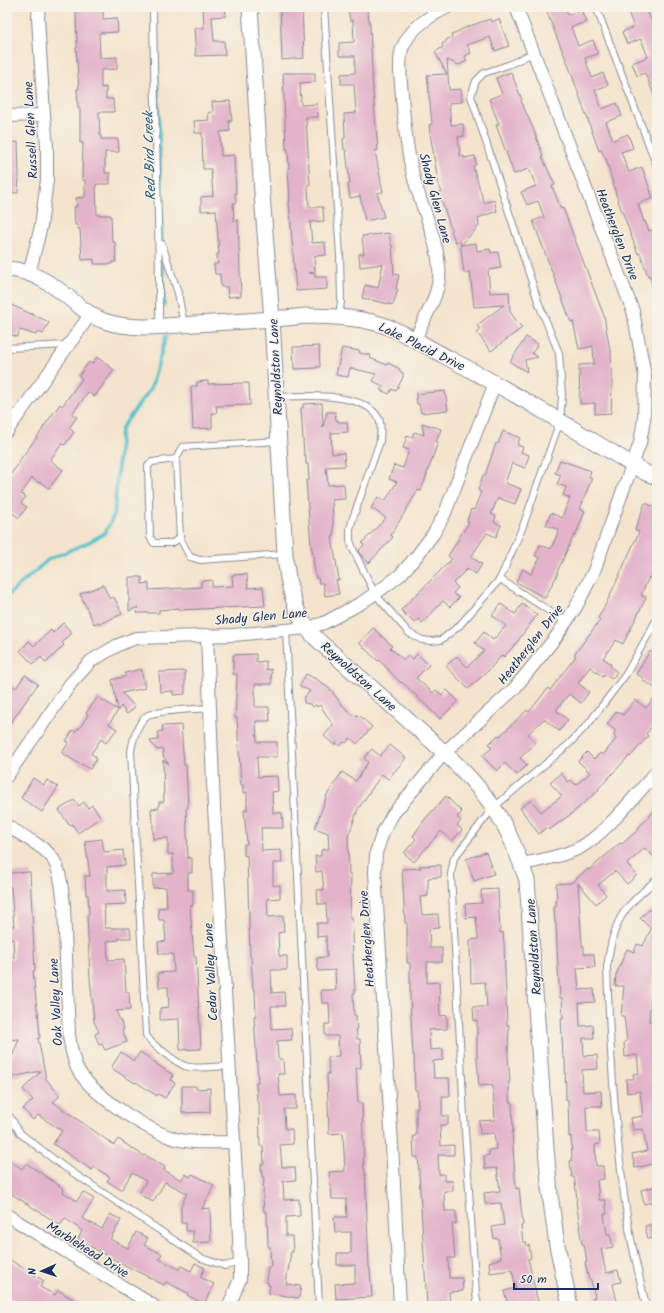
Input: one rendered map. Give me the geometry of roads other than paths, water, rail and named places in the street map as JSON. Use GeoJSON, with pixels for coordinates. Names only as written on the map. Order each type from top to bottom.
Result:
{"type":"FeatureCollection","features":[{"type":"Feature","properties":{"kind":"street","name":"Russell Glen Lane"},"geometry":{"type":"LineString","coordinates":[[29,274],[41,226],[47,187],[47,145],[38,18],[39,7]]}},
{"type":"Feature","properties":{"kind":"street","name":"Reynoldston Lane"},"geometry":{"type":"LineString","coordinates":[[250,7],[277,397],[285,554],[290,587],[297,608],[307,628],[322,644],[445,752],[484,794],[511,839],[521,864],[527,880],[550,1194],[557,1246],[570,1306]]}},
{"type":"Feature","properties":{"kind":"street","name":"Shady Glen Lane"},"geometry":{"type":"LineString","coordinates":[[415,340],[433,301],[438,283],[439,267],[431,233],[414,178],[410,158],[403,112],[400,64],[402,50],[408,38],[417,27],[431,16],[448,7]]}},
{"type":"Feature","properties":{"kind":"street","name":"Heatherglen Drive"},"geometry":{"type":"LineString","coordinates":[[400,1306],[392,1138],[375,872],[376,853],[383,832],[393,814],[445,752],[514,689],[536,663],[576,607],[594,571],[633,465],[640,443],[644,419],[645,376],[633,311],[516,7]]}},
{"type":"Feature","properties":{"kind":"street"},"geometry":{"type":"LineString","coordinates":[[7,116],[44,115]]}},
{"type":"Feature","properties":{"kind":"street","name":"Lake Placid Drive"},"geometry":{"type":"LineString","coordinates":[[7,269],[29,274],[44,280],[55,286],[90,315],[115,324],[134,326],[184,325],[306,316],[339,317],[376,323],[394,329],[495,383],[646,473],[657,477]]}},
{"type":"Feature","properties":{"kind":"street"},"geometry":{"type":"LineString","coordinates":[[7,431],[90,315]]}},
{"type":"Feature","properties":{"kind":"street","name":"Shady Glen Lane"},"geometry":{"type":"LineString","coordinates":[[7,776],[71,684],[91,661],[118,645],[136,638],[233,635],[307,628],[324,623],[340,615],[375,594],[400,575],[434,533],[445,513],[495,383]]}},
{"type":"Feature","properties":{"kind":"street","name":"Cedar Valley Lane"},"geometry":{"type":"LineString","coordinates":[[207,635],[214,807],[240,1262],[240,1279],[230,1306]]}},
{"type":"Feature","properties":{"kind":"street"},"geometry":{"type":"LineString","coordinates":[[521,864],[554,857],[576,850],[586,844],[612,820],[657,771]]}},
{"type":"Feature","properties":{"kind":"street","name":"Oak Valley Lane"},"geometry":{"type":"LineString","coordinates":[[7,826],[46,851],[53,858],[58,870],[64,905],[69,1035],[71,1055],[78,1070],[102,1095],[126,1114],[154,1131],[177,1140],[198,1142],[234,1142]]}},
{"type":"Feature","properties":{"kind":"street","name":"Marblehead Drive"},"geometry":{"type":"LineString","coordinates":[[7,1215],[154,1306]]}},
{"type":"Feature","properties":{"kind":"lane"},"geometry":{"type":"LineString","coordinates":[[152,7],[159,236],[159,326]]}},
{"type":"Feature","properties":{"kind":"lane"},"geometry":{"type":"LineString","coordinates":[[324,7],[340,256],[341,301],[339,317]]}},
{"type":"Feature","properties":{"kind":"lane"},"geometry":{"type":"LineString","coordinates":[[596,7],[654,149],[657,166]]}},
{"type":"Feature","properties":{"kind":"lane"},"geometry":{"type":"LineString","coordinates":[[277,397],[317,396],[345,399],[363,404],[372,411],[379,420],[381,429],[380,441],[353,518],[350,529],[350,540],[375,594],[409,633],[422,640],[430,642],[441,640],[459,626],[500,579],[523,526],[560,422],[562,396],[559,353],[539,304],[471,96],[476,81],[484,72],[508,65],[533,53]]}},
{"type":"Feature","properties":{"kind":"lane"},"geometry":{"type":"LineString","coordinates":[[159,236],[178,293],[184,325]]}},
{"type":"Feature","properties":{"kind":"lane"},"geometry":{"type":"LineString","coordinates":[[7,348],[68,345]]}},
{"type":"Feature","properties":{"kind":"lane"},"geometry":{"type":"LineString","coordinates":[[279,441],[182,447],[176,459],[180,538],[190,557],[200,560],[285,554]]}},
{"type":"Feature","properties":{"kind":"lane"},"geometry":{"type":"LineString","coordinates":[[176,459],[152,462],[148,466],[150,537],[154,543],[172,543],[180,538]]}},
{"type":"Feature","properties":{"kind":"lane"},"geometry":{"type":"LineString","coordinates":[[500,579],[566,622]]}},
{"type":"Feature","properties":{"kind":"lane"},"geometry":{"type":"LineString","coordinates":[[478,1306],[464,1108],[451,874],[454,858],[493,808],[569,744],[589,723],[626,674],[657,619]]}},
{"type":"Feature","properties":{"kind":"lane"},"geometry":{"type":"LineString","coordinates":[[286,630],[319,1306]]}},
{"type":"Feature","properties":{"kind":"lane"},"geometry":{"type":"LineString","coordinates":[[210,708],[156,713],[147,716],[141,723],[133,740],[131,751],[135,847],[146,1034],[155,1046],[186,1066],[230,1066]]}},
{"type":"Feature","properties":{"kind":"lane"},"geometry":{"type":"LineString","coordinates":[[646,1306],[628,1225],[621,1171],[615,1113],[607,967],[610,946],[617,924],[627,908],[657,879]]}},
{"type":"Feature","properties":{"kind":"lane"},"geometry":{"type":"LineString","coordinates":[[7,1113],[21,1134],[60,1164],[201,1258],[225,1266],[240,1262]]}},
{"type":"Feature","properties":{"kind":"waterway","name":"Red Bird Creek"},"geometry":{"type":"LineString","coordinates":[[156,28],[164,305]]}},
{"type":"Feature","properties":{"kind":"waterway","name":"Red Bird Creek"},"geometry":{"type":"LineString","coordinates":[[7,596],[49,559],[87,543],[105,533],[114,515],[121,429],[151,388],[166,336]]}}]}
